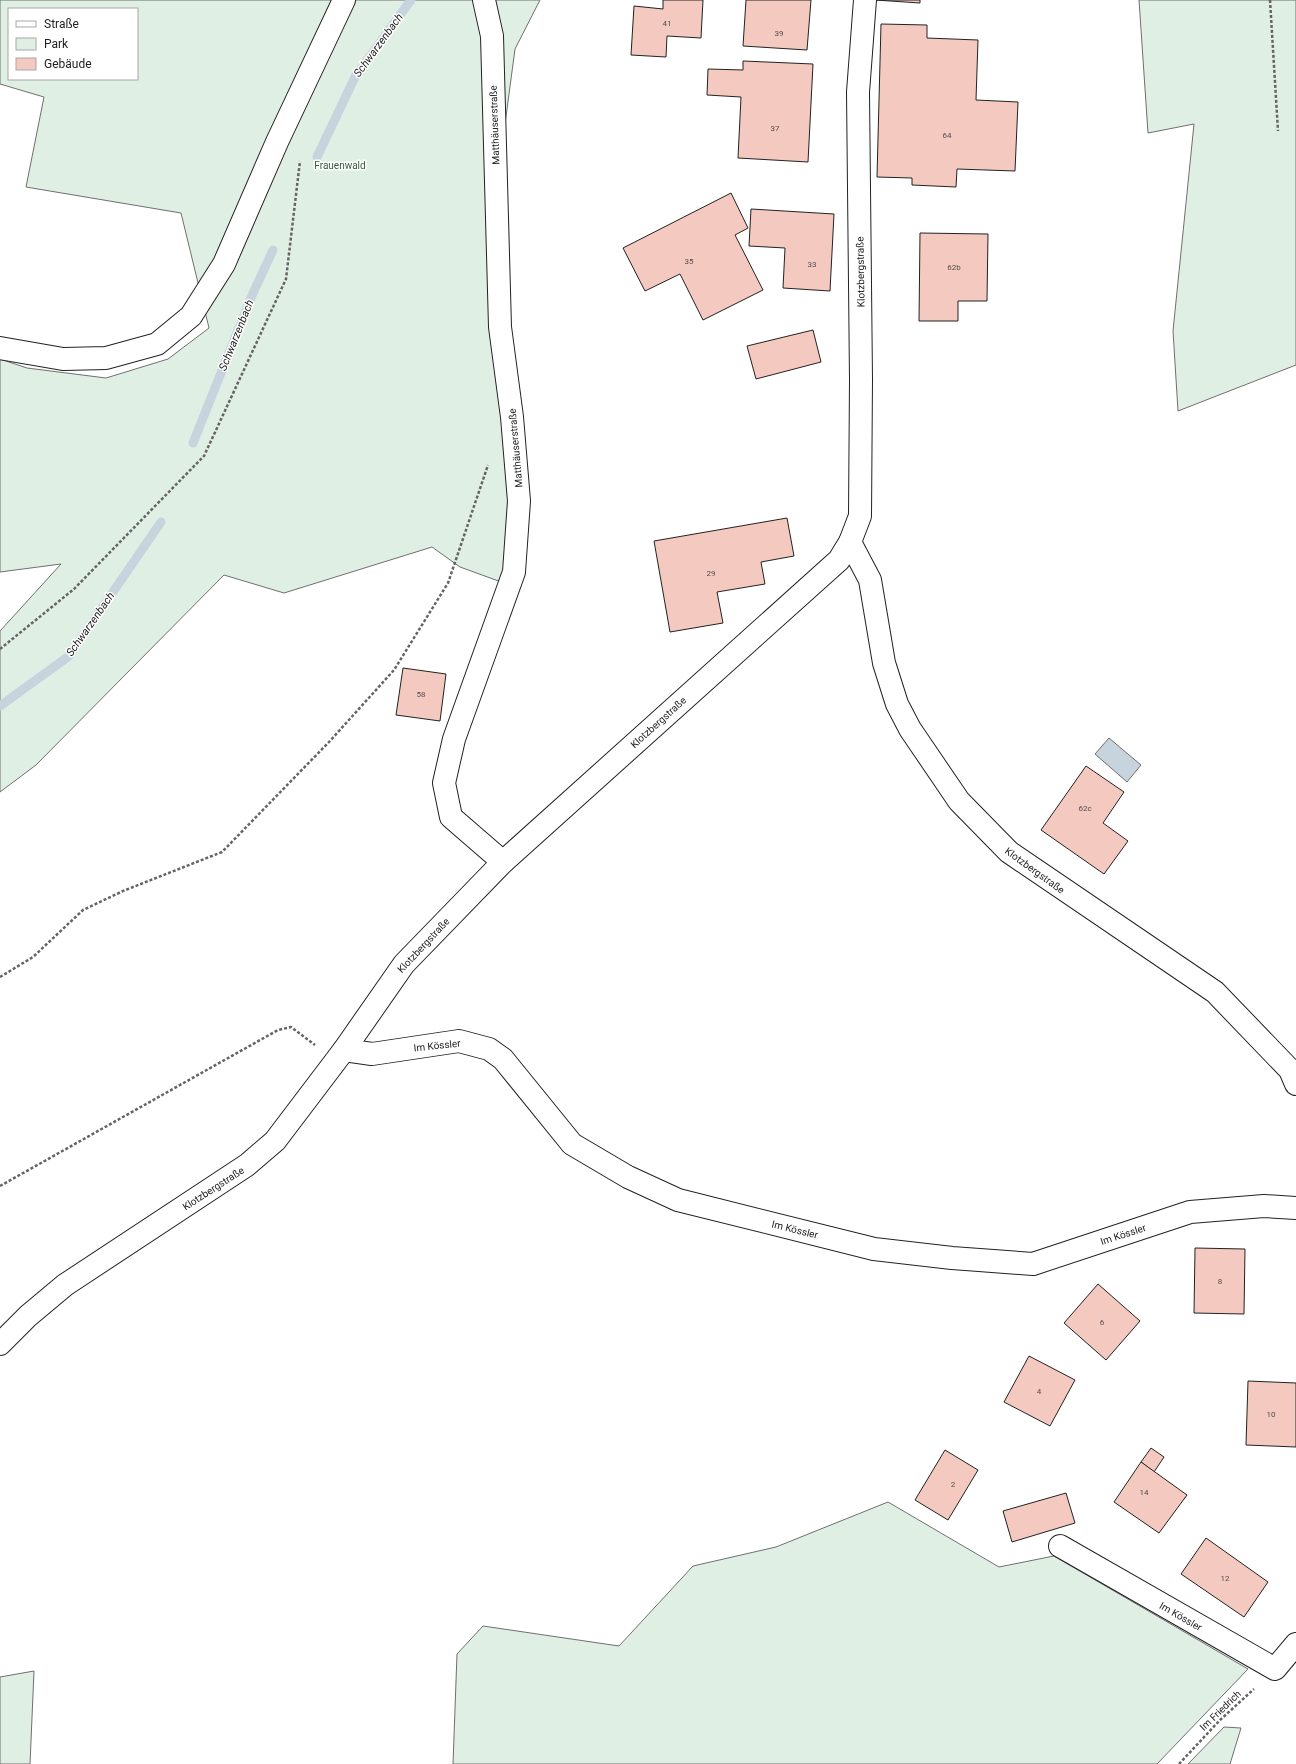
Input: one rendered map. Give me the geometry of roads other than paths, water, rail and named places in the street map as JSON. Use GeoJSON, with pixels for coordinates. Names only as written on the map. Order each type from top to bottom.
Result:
{"type":"FeatureCollection","features":[{"type":"Feature","properties":{"kind":"street"},"geometry":{"type":"LineString","coordinates":[[0,348],[63,359],[106,358],[157,344],[191,316],[224,264],[277,142],[344,0]]}},
{"type":"Feature","properties":{"kind":"street","name":"Matthäuserstraße"},"geometry":{"type":"LineString","coordinates":[[484,0],[492,36],[500,327],[512,417],[519,501],[514,572],[454,740],[444,783],[452,817],[503,862]]}},
{"type":"Feature","properties":{"kind":"street","name":"Klotzbergstraße"},"geometry":{"type":"LineString","coordinates":[[0,1344],[28,1316],[65,1285],[246,1165],[275,1141],[340,1055],[404,964],[503,862],[839,560],[850,542],[860,516],[861,371],[858,92],[865,0]]}},
{"type":"Feature","properties":{"kind":"street","name":"Klotzbergstraße"},"geometry":{"type":"LineString","coordinates":[[850,542],[870,580],[884,663],[897,704],[910,729],[959,801],[1008,852],[1215,992],[1290,1070],[1296,1084]]}},
{"type":"Feature","properties":{"kind":"street","name":"Im Kössler"},"geometry":{"type":"LineString","coordinates":[[340,1055],[372,1054],[459,1042],[489,1048],[503,1059],[572,1144],[628,1177],[678,1200],[874,1249],[952,1258],[1033,1264],[1190,1212],[1264,1206],[1296,1208]]}},
{"type":"Feature","properties":{"kind":"street","name":"Im Kössler"},"geometry":{"type":"LineString","coordinates":[[1060,1546],[1275,1669],[1296,1644]]}},
{"type":"Feature","properties":{"kind":"waterway","name":"Schwarzenbach"},"geometry":{"type":"LineString","coordinates":[[317,157],[355,77],[411,0]]}},
{"type":"Feature","properties":{"kind":"waterway","name":"Schwarzenbach"},"geometry":{"type":"LineString","coordinates":[[193,443],[253,293],[273,250]]}},
{"type":"Feature","properties":{"kind":"waterway","name":"Schwarzenbach"},"geometry":{"type":"LineString","coordinates":[[0,706],[69,656],[161,522]]}},
{"type":"Feature","properties":{"kind":"park label","name":"Frauenwald"},"geometry":{"type":"Point","coordinates":[340,165]}}]}
